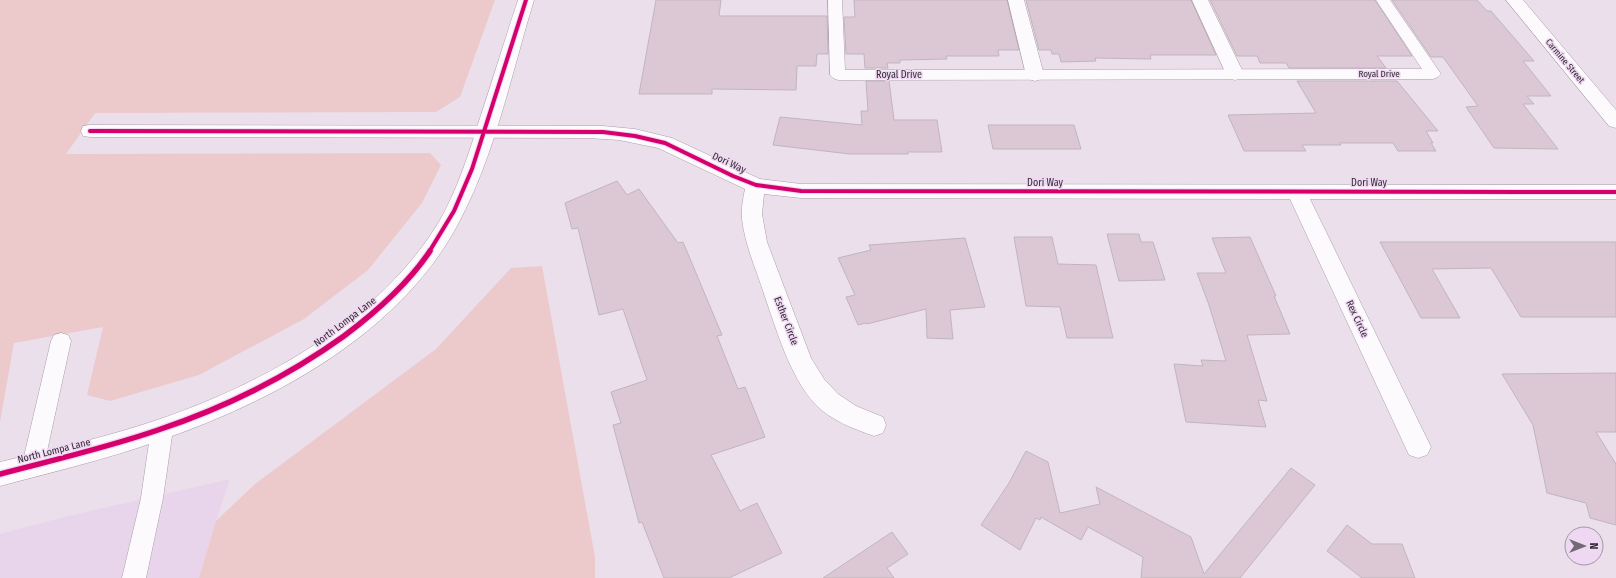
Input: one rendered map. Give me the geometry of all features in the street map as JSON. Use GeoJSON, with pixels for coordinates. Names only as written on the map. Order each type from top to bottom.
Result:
{"type":"FeatureCollection","features":[{"type":"Feature","properties":{"kind":"street","name":"North Lompa Lane"},"geometry":{"type":"LineString","coordinates":[[0,474],[102,448],[162,429],[235,399],[286,373],[333,344],[379,309],[414,274],[426,258],[442,235],[464,190],[486,130],[526,0]]}},
{"type":"Feature","properties":{"kind":"street"},"geometry":{"type":"LineString","coordinates":[[1016,0],[1035,75]]}},
{"type":"Feature","properties":{"kind":"street"},"geometry":{"type":"LineString","coordinates":[[1200,0],[1235,74]]}},
{"type":"Feature","properties":{"kind":"street","name":"Carmine Street"},"geometry":{"type":"LineString","coordinates":[[1514,0],[1616,122]]}},
{"type":"Feature","properties":{"kind":"street","name":"Dori Way"},"geometry":{"type":"LineString","coordinates":[[90,131],[486,130],[596,132],[648,138],[679,149],[729,174],[756,185],[784,190],[825,192],[1616,192]]}},
{"type":"Feature","properties":{"kind":"street","name":"Esther Circle"},"geometry":{"type":"LineString","coordinates":[[756,185],[752,214],[758,247],[792,339],[804,364],[815,385],[825,398],[837,407],[874,425]]}},
{"type":"Feature","properties":{"kind":"street","name":"Rex Circle"},"geometry":{"type":"LineString","coordinates":[[1297,192],[1418,447]]}},
{"type":"Feature","properties":{"kind":"lane","name":"Royal Drive"},"geometry":{"type":"LineString","coordinates":[[835,0],[838,75],[1433,74],[1383,0]]}},
{"type":"Feature","properties":{"kind":"lane"},"geometry":{"type":"LineString","coordinates":[[33,465],[61,341]]}},
{"type":"Feature","properties":{"kind":"lane"},"geometry":{"type":"LineString","coordinates":[[134,578],[152,498],[162,429]]}},
{"type":"Feature","properties":{"kind":"shaded area"},"geometry":{"type":"Polygon","coordinates":[[[0,0],[495,0],[460,97],[436,112],[95,113],[66,154],[430,153],[441,165],[422,203],[368,270],[304,319],[199,375],[110,401],[87,395],[103,327],[14,343],[0,422],[0,0]]]}},
{"type":"Feature","properties":{"kind":"shaded area"},"geometry":{"type":"Polygon","coordinates":[[[542,266],[595,557],[595,578],[199,578],[216,521],[255,484],[436,349],[511,268],[542,266]]]}},
{"type":"Feature","properties":{"kind":"shaded area"},"geometry":{"type":"Polygon","coordinates":[[[230,479],[199,578],[0,578],[0,534],[64,517],[230,479]]]}},
{"type":"Feature","properties":{"kind":"building"},"geometry":{"type":"Polygon","coordinates":[[[656,0],[721,0],[719,16],[827,16],[828,54],[817,54],[816,66],[797,66],[796,90],[712,89],[712,94],[639,94],[656,0]]]}},
{"type":"Feature","properties":{"kind":"building"},"geometry":{"type":"Polygon","coordinates":[[[854,0],[1007,0],[1019,50],[998,50],[999,56],[946,56],[947,59],[900,60],[900,63],[887,63],[888,68],[865,68],[864,54],[846,54],[844,17],[855,17],[854,0]]]}},
{"type":"Feature","properties":{"kind":"building"},"geometry":{"type":"Polygon","coordinates":[[[1026,0],[1191,0],[1216,55],[1150,55],[1151,59],[1095,58],[1096,61],[1061,62],[1059,54],[1052,54],[1051,50],[1039,50],[1026,0]]]}},
{"type":"Feature","properties":{"kind":"building"},"geometry":{"type":"Polygon","coordinates":[[[1210,0],[1375,0],[1412,56],[1377,56],[1386,68],[1289,68],[1286,63],[1260,63],[1257,56],[1237,56],[1210,0]]]}},
{"type":"Feature","properties":{"kind":"building"},"geometry":{"type":"Polygon","coordinates":[[[1392,0],[1477,0],[1487,11],[1491,11],[1534,61],[1523,61],[1551,96],[1527,96],[1534,104],[1523,104],[1558,149],[1494,148],[1466,107],[1478,106],[1443,57],[1431,57],[1392,0]]]}},
{"type":"Feature","properties":{"kind":"building"},"geometry":{"type":"Polygon","coordinates":[[[866,81],[889,81],[894,120],[937,120],[942,152],[908,152],[908,154],[850,154],[773,145],[780,117],[862,125],[861,111],[868,111],[866,81]]]}},
{"type":"Feature","properties":{"kind":"building"},"geometry":{"type":"Polygon","coordinates":[[[1297,81],[1397,81],[1438,131],[1426,131],[1436,151],[1398,151],[1393,143],[1339,143],[1341,145],[1302,145],[1306,151],[1244,151],[1228,115],[1316,113],[1297,81]]]}},
{"type":"Feature","properties":{"kind":"building"},"geometry":{"type":"Polygon","coordinates":[[[988,125],[1074,125],[1081,149],[993,149],[988,125]]]}},
{"type":"Feature","properties":{"kind":"building"},"geometry":{"type":"Polygon","coordinates":[[[617,181],[627,195],[639,189],[678,243],[683,242],[722,335],[717,336],[738,389],[745,387],[765,437],[711,455],[740,511],[757,503],[782,553],[729,578],[664,578],[642,522],[639,523],[613,425],[621,423],[611,392],[647,380],[623,309],[599,315],[578,228],[572,229],[565,203],[617,181]]]}},
{"type":"Feature","properties":{"kind":"building"},"geometry":{"type":"Polygon","coordinates":[[[1107,234],[1139,234],[1141,242],[1153,242],[1165,280],[1119,281],[1107,234]]]}},
{"type":"Feature","properties":{"kind":"building"},"geometry":{"type":"Polygon","coordinates":[[[1014,237],[1052,237],[1058,264],[1096,265],[1113,338],[1067,338],[1060,307],[1026,306],[1014,237]]]}},
{"type":"Feature","properties":{"kind":"building"},"geometry":{"type":"Polygon","coordinates":[[[1250,237],[1276,296],[1274,296],[1290,334],[1247,335],[1267,401],[1258,400],[1266,427],[1186,422],[1174,364],[1203,366],[1201,360],[1226,361],[1209,305],[1197,273],[1226,273],[1212,238],[1250,237]]]}},
{"type":"Feature","properties":{"kind":"building"},"geometry":{"type":"Polygon","coordinates":[[[965,238],[985,307],[950,310],[953,339],[927,338],[926,309],[858,325],[846,297],[855,295],[838,258],[871,250],[869,245],[965,238]]]}},
{"type":"Feature","properties":{"kind":"building"},"geometry":{"type":"Polygon","coordinates":[[[1380,242],[1616,242],[1616,317],[1521,317],[1491,268],[1432,269],[1460,318],[1421,318],[1380,242]]]}},
{"type":"Feature","properties":{"kind":"building"},"geometry":{"type":"Polygon","coordinates":[[[1616,373],[1616,432],[1596,432],[1616,464],[1616,525],[1590,518],[1586,503],[1547,493],[1533,425],[1502,374],[1616,373]]]}},
{"type":"Feature","properties":{"kind":"building"},"geometry":{"type":"Polygon","coordinates":[[[1026,451],[1048,462],[1060,513],[1100,504],[1096,487],[1191,537],[1204,574],[1291,468],[1315,485],[1240,578],[1141,578],[1143,557],[1088,527],[1081,540],[1041,517],[1040,520],[1036,518],[1020,550],[981,525],[1009,483],[1026,451]]]}},
{"type":"Feature","properties":{"kind":"building"},"geometry":{"type":"Polygon","coordinates":[[[1347,525],[1372,544],[1402,544],[1415,578],[1362,578],[1327,551],[1347,525]]]}},
{"type":"Feature","properties":{"kind":"building"},"geometry":{"type":"Polygon","coordinates":[[[892,532],[908,554],[887,568],[894,578],[823,578],[892,532]]]}},
{"type":"Feature","properties":{"kind":"cycle path"},"geometry":{"type":"LineString","coordinates":[[0,474],[100,448],[159,430],[241,397],[282,376],[322,352],[359,324],[394,294],[423,261],[447,225],[461,197],[483,139],[526,0]]}},
{"type":"Feature","properties":{"kind":"cycle path"},"geometry":{"type":"LineString","coordinates":[[90,131],[588,131],[619,133],[665,143],[733,176],[756,185],[801,191],[1616,192]]}}]}
